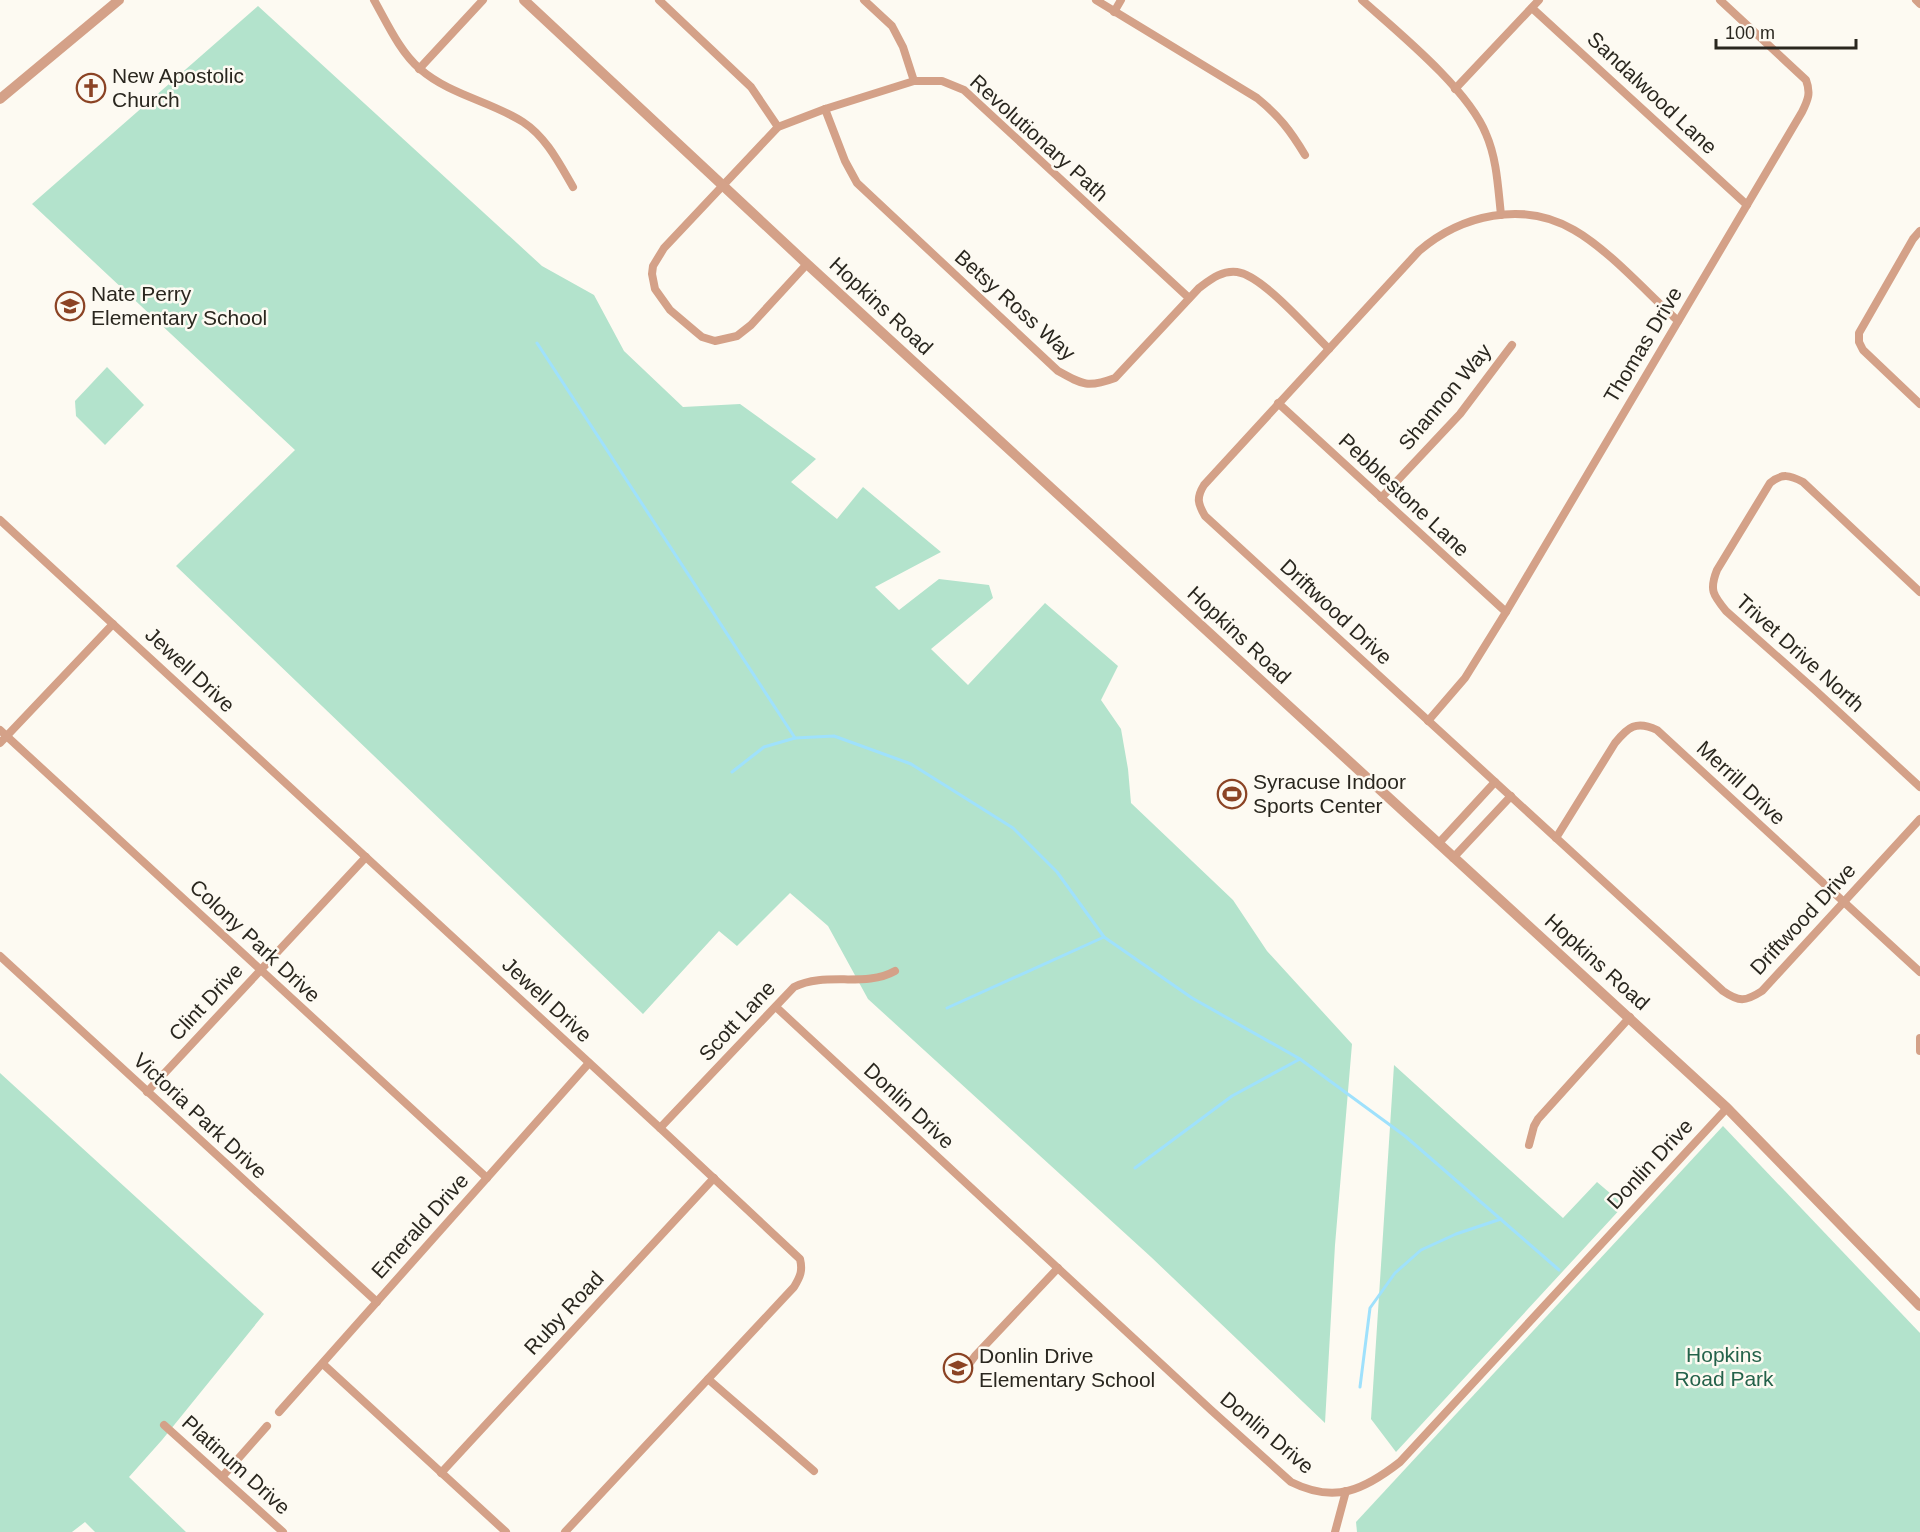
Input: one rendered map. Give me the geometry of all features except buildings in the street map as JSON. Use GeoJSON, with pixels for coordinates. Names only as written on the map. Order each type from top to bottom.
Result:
{"type":"FeatureCollection","features":[{"type":"Feature","properties":{"kind":"street"},"geometry":{"type":"LineString","coordinates":[[0,99],[119,0]]}},
{"type":"Feature","properties":{"kind":"street"},"geometry":{"type":"LineString","coordinates":[[375,0],[390,29],[419,69],[465,96],[524,123],[549,147],[573,187]]}},
{"type":"Feature","properties":{"kind":"street"},"geometry":{"type":"LineString","coordinates":[[419,69],[483,0]]}},
{"type":"Feature","properties":{"kind":"street","name":"Hopkins Road"},"geometry":{"type":"LineString","coordinates":[[524,0],[807,264],[1629,1017],[1726,1108],[1920,1306]]}},
{"type":"Feature","properties":{"kind":"street"},"geometry":{"type":"LineString","coordinates":[[659,0],[751,87],[778,127]]}},
{"type":"Feature","properties":{"kind":"street"},"geometry":{"type":"LineString","coordinates":[[864,0],[892,26],[903,47],[914,81]]}},
{"type":"Feature","properties":{"kind":"street"},"geometry":{"type":"LineString","coordinates":[[1096,0],[1257,98],[1275,112],[1289,128],[1305,155]]}},
{"type":"Feature","properties":{"kind":"street"},"geometry":{"type":"LineString","coordinates":[[1114,12],[1121,0]]}},
{"type":"Feature","properties":{"kind":"street"},"geometry":{"type":"LineString","coordinates":[[1362,0],[1455,89],[1474,111],[1486,133],[1495,162],[1501,215]]}},
{"type":"Feature","properties":{"kind":"street"},"geometry":{"type":"LineString","coordinates":[[1455,89],[1539,0]]}},
{"type":"Feature","properties":{"kind":"street","name":"Thomas Drive"},"geometry":{"type":"LineString","coordinates":[[1428,721],[1465,678],[1506,612],[1803,112],[1809,98],[1806,80],[1720,0]]}},
{"type":"Feature","properties":{"kind":"street"},"geometry":{"type":"LineString","coordinates":[[1916,0],[1920,4]]}},
{"type":"Feature","properties":{"kind":"street","name":"Sandalwood Lane"},"geometry":{"type":"LineString","coordinates":[[1532,8],[1747,205]]}},
{"type":"Feature","properties":{"kind":"street","name":"Revolutionary Path"},"geometry":{"type":"LineString","coordinates":[[723,185],[778,127],[825,109],[914,81],[942,81],[964,90],[1189,298]]}},
{"type":"Feature","properties":{"kind":"street","name":"Betsy Ross Way"},"geometry":{"type":"LineString","coordinates":[[825,109],[845,161],[857,183],[1058,371],[1079,383],[1096,385],[1115,378],[1189,298],[1214,278],[1228,272],[1238,272],[1259,282],[1329,348]]}},
{"type":"Feature","properties":{"kind":"street"},"geometry":{"type":"LineString","coordinates":[[723,185],[664,248],[653,266],[655,289],[670,310],[702,337],[715,341],[731,338],[751,325],[807,264]]}},
{"type":"Feature","properties":{"kind":"street","name":"Driftwood Drive"},"geometry":{"type":"LineString","coordinates":[[1678,321],[1599,248],[1573,229],[1534,216],[1501,215],[1481,217],[1454,227],[1419,251],[1329,348],[1204,485],[1197,496],[1198,505],[1205,516],[1723,991],[1740,1000],[1762,991],[1920,819]]}},
{"type":"Feature","properties":{"kind":"street"},"geometry":{"type":"LineString","coordinates":[[1920,231],[1858,333],[1863,350],[1920,404]]}},
{"type":"Feature","properties":{"kind":"street","name":"Shannon Way"},"geometry":{"type":"LineString","coordinates":[[1381,498],[1460,414],[1512,345]]}},
{"type":"Feature","properties":{"kind":"street","name":"Pebblestone Lane"},"geometry":{"type":"LineString","coordinates":[[1278,404],[1506,612]]}},
{"type":"Feature","properties":{"kind":"street","name":"Trivet Drive North"},"geometry":{"type":"LineString","coordinates":[[1920,592],[1803,482],[1788,475],[1777,477],[1770,483],[1717,570],[1712,583],[1716,598],[1726,611],[1920,787]]}},
{"type":"Feature","properties":{"kind":"street","name":"Jewell Drive"},"geometry":{"type":"LineString","coordinates":[[0,520],[798,1256],[802,1267],[794,1287],[565,1532]]}},
{"type":"Feature","properties":{"kind":"street"},"geometry":{"type":"LineString","coordinates":[[2,736],[113,624]]}},
{"type":"Feature","properties":{"kind":"street","name":"Merrill Drive"},"geometry":{"type":"LineString","coordinates":[[1556,838],[1615,743],[1626,730],[1636,725],[1646,725],[1657,730],[1920,972]]}},
{"type":"Feature","properties":{"kind":"street","name":"Colony Park Drive"},"geometry":{"type":"LineString","coordinates":[[2,736],[487,1178]]}},
{"type":"Feature","properties":{"kind":"street"},"geometry":{"type":"LineString","coordinates":[[1438,844],[1495,782]]}},
{"type":"Feature","properties":{"kind":"street"},"geometry":{"type":"LineString","coordinates":[[1453,858],[1511,796]]}},
{"type":"Feature","properties":{"kind":"street","name":"Clint Drive"},"geometry":{"type":"LineString","coordinates":[[147,1092],[366,857]]}},
{"type":"Feature","properties":{"kind":"street","name":"Victoria Park Drive"},"geometry":{"type":"LineString","coordinates":[[0,956],[376,1302]]}},
{"type":"Feature","properties":{"kind":"street","name":"Scott Lane"},"geometry":{"type":"LineString","coordinates":[[660,1128],[794,987],[802,983],[883,978],[895,971]]}},
{"type":"Feature","properties":{"kind":"street","name":"Donlin Drive"},"geometry":{"type":"LineString","coordinates":[[776,1007],[1210,1410],[1291,1482],[1307,1490],[1330,1493],[1369,1484],[1400,1462],[1726,1108]]}},
{"type":"Feature","properties":{"kind":"street"},"geometry":{"type":"LineString","coordinates":[[1528,1146],[1533,1126],[1538,1119],[1629,1017]]}},
{"type":"Feature","properties":{"kind":"street"},"geometry":{"type":"LineString","coordinates":[[1920,1038],[1920,1051]]}},
{"type":"Feature","properties":{"kind":"street","name":"Emerald Drive"},"geometry":{"type":"LineString","coordinates":[[279,1412],[588,1063]]}},
{"type":"Feature","properties":{"kind":"street","name":"Ruby Road"},"geometry":{"type":"LineString","coordinates":[[441,1473],[714,1178]]}},
{"type":"Feature","properties":{"kind":"street"},"geometry":{"type":"LineString","coordinates":[[963,1379],[967,1367],[975,1356],[1058,1268]]}},
{"type":"Feature","properties":{"kind":"street"},"geometry":{"type":"LineString","coordinates":[[323,1364],[506,1532]]}},
{"type":"Feature","properties":{"kind":"street"},"geometry":{"type":"LineString","coordinates":[[708,1379],[814,1471]]}},
{"type":"Feature","properties":{"kind":"street","name":"Platinum Drive"},"geometry":{"type":"LineString","coordinates":[[164,1425],[283,1532]]}},
{"type":"Feature","properties":{"kind":"street"},"geometry":{"type":"LineString","coordinates":[[222,1477],[267,1426]]}},
{"type":"Feature","properties":{"kind":"street"},"geometry":{"type":"LineString","coordinates":[[1335,1532],[1346,1491]]}},
{"type":"Feature","properties":{"kind":"green space"},"geometry":{"type":"Polygon","coordinates":[[[258,6],[542,266],[594,295],[624,351],[683,407],[740,404],[816,459],[791,482],[837,519],[863,487],[941,552],[875,587],[899,610],[939,579],[989,585],[993,598],[931,649],[968,685],[1045,603],[1118,666],[1101,700],[1121,729],[1131,803],[1233,900],[1267,951],[1352,1044],[1335,1245],[1325,1423],[1151,1257],[868,999],[828,926],[790,893],[737,946],[719,931],[643,1014],[176,566],[295,450],[32,204],[258,6]]]}},
{"type":"Feature","properties":{"kind":"green space"},"geometry":{"type":"Polygon","coordinates":[[[107,367],[144,405],[105,445],[76,416],[75,401],[107,367]]]}},
{"type":"Feature","properties":{"kind":"green space"},"geometry":{"type":"Polygon","coordinates":[[[1394,1065],[1563,1218],[1597,1182],[1624,1205],[1396,1452],[1371,1419],[1394,1065]]]}},
{"type":"Feature","properties":{"kind":"green space"},"geometry":{"type":"Polygon","coordinates":[[[0,1073],[264,1314],[162,1440],[129,1477],[186,1532],[95,1532],[85,1522],[72,1532],[0,1532],[0,1073]]]}},
{"type":"Feature","properties":{"kind":"green space","name":"Hopkins Road Park"},"geometry":{"type":"Polygon","coordinates":[[[1723,1126],[1920,1333],[1920,1532],[1357,1532],[1356,1522],[1723,1126]]]}},
{"type":"Feature","properties":{"kind":"waterway"},"geometry":{"type":"LineString","coordinates":[[537,343],[795,738],[834,736],[911,764],[1013,828],[1057,872],[1104,937],[1192,998],[1300,1059],[1405,1136],[1559,1270]]}},
{"type":"Feature","properties":{"kind":"waterway"},"geometry":{"type":"LineString","coordinates":[[732,772],[764,747],[795,738]]}},
{"type":"Feature","properties":{"kind":"waterway"},"geometry":{"type":"LineString","coordinates":[[947,1008],[1104,937]]}},
{"type":"Feature","properties":{"kind":"waterway"},"geometry":{"type":"LineString","coordinates":[[1135,1168],[1232,1096],[1300,1059]]}},
{"type":"Feature","properties":{"kind":"waterway"},"geometry":{"type":"LineString","coordinates":[[1360,1387],[1370,1308],[1395,1273],[1421,1250],[1456,1234],[1501,1219]]}},
{"type":"Feature","properties":{"kind":"place","name":"New Apostolic Church"},"geometry":{"type":"Point","coordinates":[91,88]}},
{"type":"Feature","properties":{"kind":"place","name":"Nate Perry Elementary School"},"geometry":{"type":"Point","coordinates":[70,306]}},
{"type":"Feature","properties":{"kind":"place","name":"Syracuse Indoor Sports Center"},"geometry":{"type":"Point","coordinates":[1232,794]}},
{"type":"Feature","properties":{"kind":"place","name":"Donlin Drive Elementary School"},"geometry":{"type":"Point","coordinates":[958,1368]}}]}
